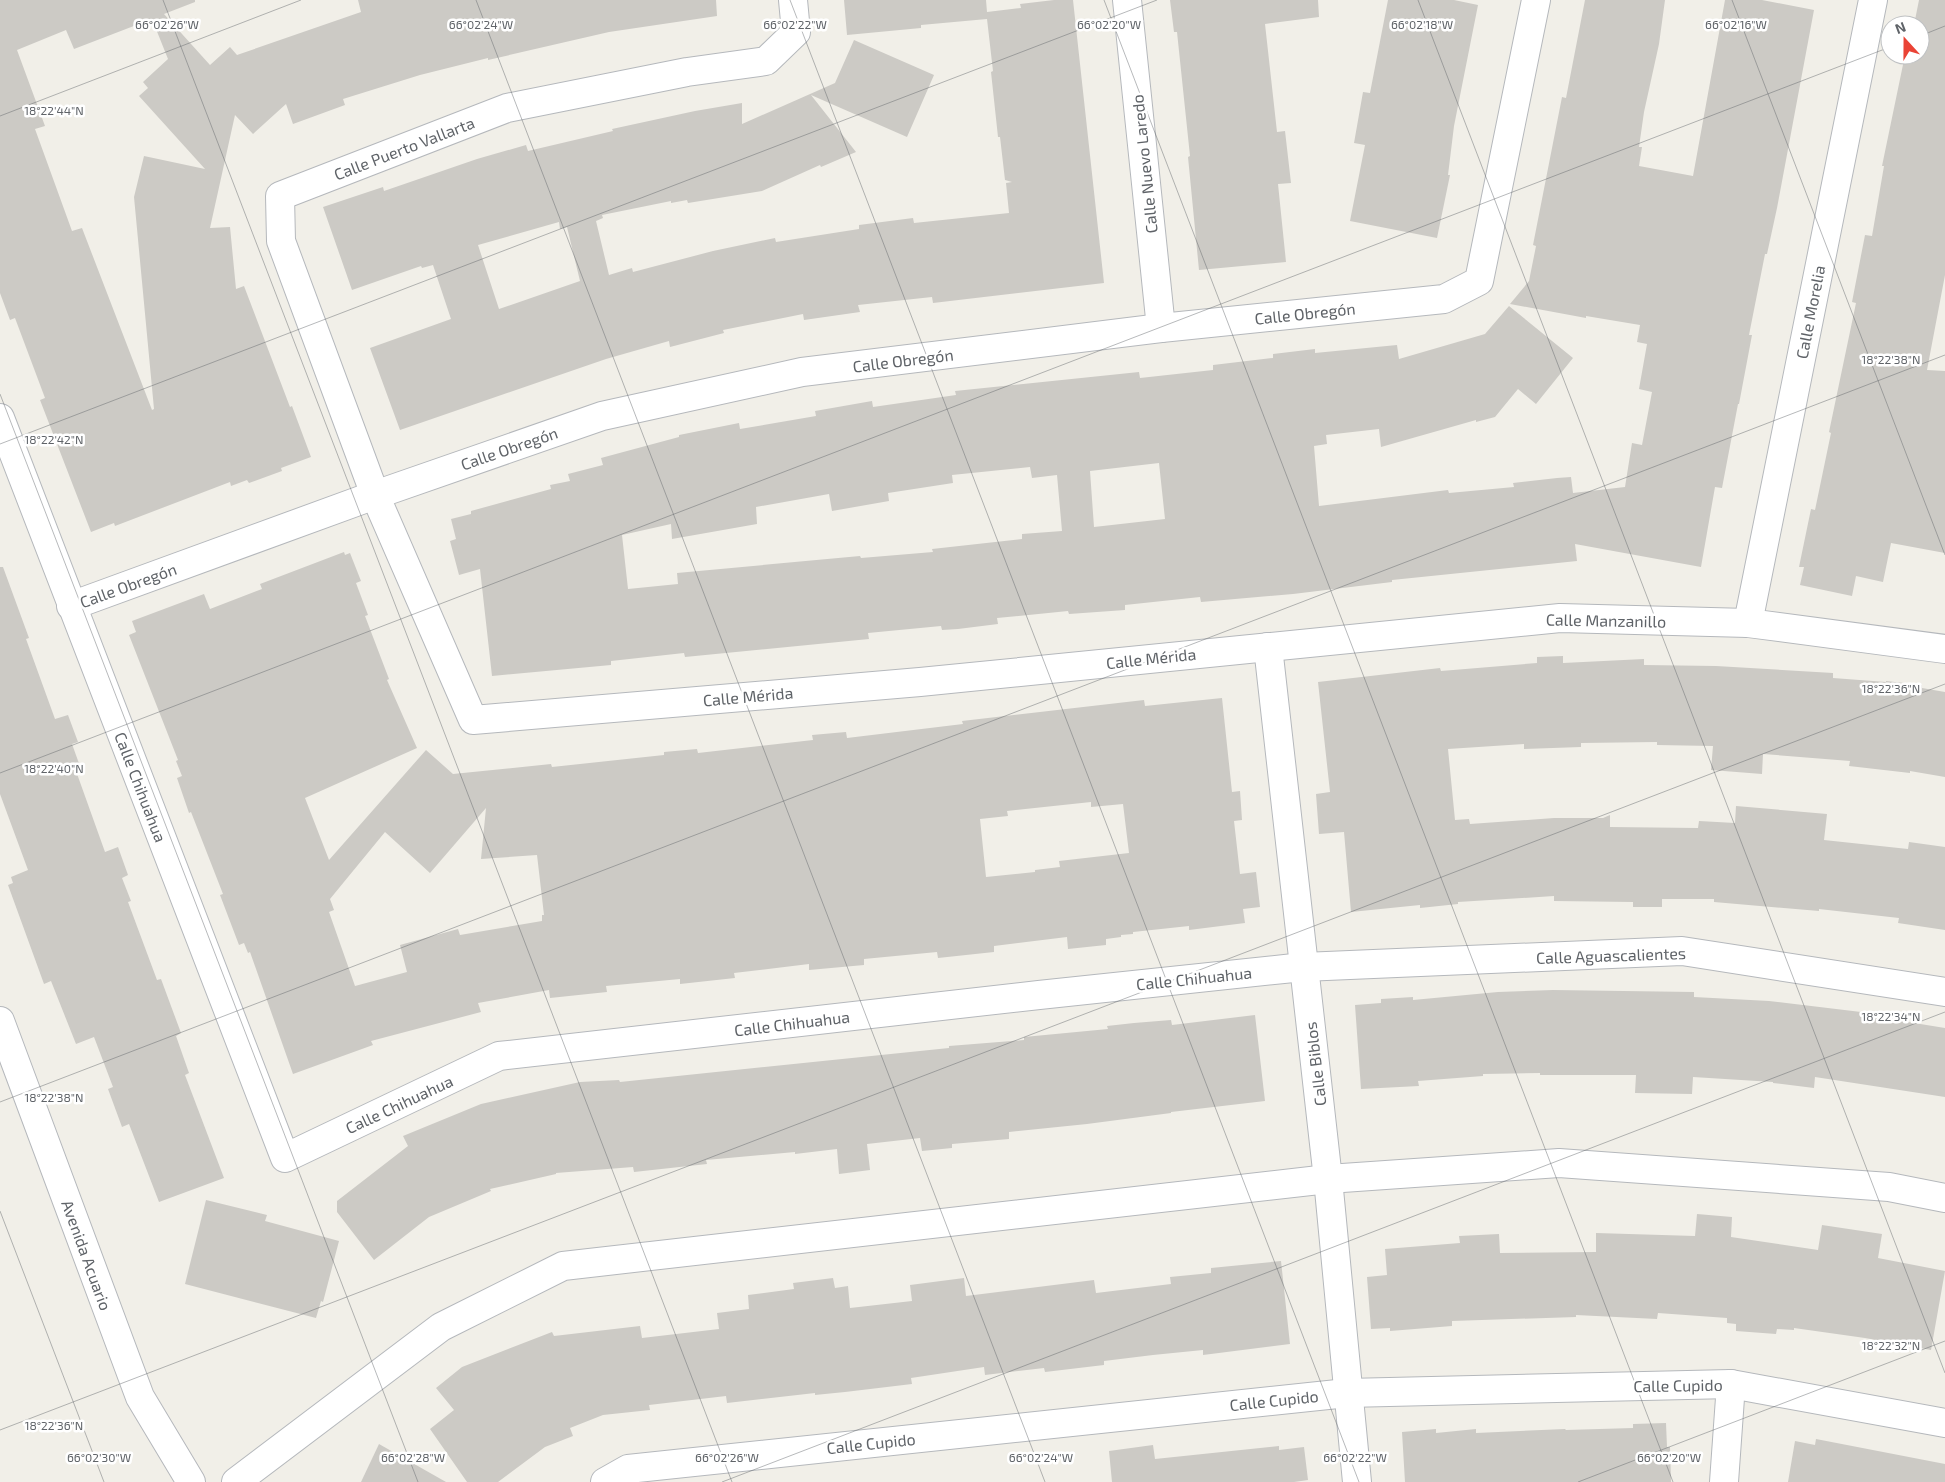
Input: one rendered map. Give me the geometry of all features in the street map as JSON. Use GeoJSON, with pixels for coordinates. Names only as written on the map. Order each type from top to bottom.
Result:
{"type":"FeatureCollection","features":[{"type":"Feature","properties":{"kind":"street","name":"Calle Puerto Vallarta"},"geometry":{"type":"LineString","coordinates":[[375,495],[281,241],[280,196],[507,108],[687,72],[766,61],[796,32],[793,0]]}},
{"type":"Feature","properties":{"kind":"street","name":"Calle Nuevo Laredo"},"geometry":{"type":"LineString","coordinates":[[1127,0],[1161,328]]}},
{"type":"Feature","properties":{"kind":"street","name":"Calle Obregón"},"geometry":{"type":"LineString","coordinates":[[71,606],[375,495],[602,416],[802,372],[1161,328],[1444,299],[1479,281],[1536,0]]}},
{"type":"Feature","properties":{"kind":"street","name":"Calle Morelia"},"geometry":{"type":"LineString","coordinates":[[1748,623],[1873,0]]}},
{"type":"Feature","properties":{"kind":"street","name":"Calle Chihuahua"},"geometry":{"type":"LineString","coordinates":[[0,418],[285,1158],[500,1056],[1303,966]]}},
{"type":"Feature","properties":{"kind":"street","name":"Calle Mérida"},"geometry":{"type":"LineString","coordinates":[[375,495],[473,720],[920,682],[1268,647]]}},
{"type":"Feature","properties":{"kind":"street","name":"Calle Manzanillo"},"geometry":{"type":"LineString","coordinates":[[1268,647],[1560,618],[1748,623],[1945,649]]}},
{"type":"Feature","properties":{"kind":"street","name":"Calle Biblos"},"geometry":{"type":"LineString","coordinates":[[1268,647],[1328,1179],[1357,1482]]}},
{"type":"Feature","properties":{"kind":"street","name":"Calle Aguascalientes"},"geometry":{"type":"LineString","coordinates":[[1303,966],[1682,951],[1945,992]]}},
{"type":"Feature","properties":{"kind":"street","name":"Avenida Acuario"},"geometry":{"type":"LineString","coordinates":[[0,1021],[140,1397],[191,1482]]}},
{"type":"Feature","properties":{"kind":"street"},"geometry":{"type":"LineString","coordinates":[[236,1482],[441,1327],[563,1266],[1328,1179],[1558,1163],[1889,1187],[1945,1198]]}},
{"type":"Feature","properties":{"kind":"street"},"geometry":{"type":"LineString","coordinates":[[1724,1482],[1731,1384]]}},
{"type":"Feature","properties":{"kind":"street","name":"Calle Cupido"},"geometry":{"type":"LineString","coordinates":[[605,1482],[628,1470],[1347,1393],[1731,1384],[1945,1423]]}},
{"type":"Feature","properties":{"kind":"building"},"geometry":{"type":"Polygon","coordinates":[[[0,0],[195,0],[195,2],[164,14],[210,65],[230,47],[237,55],[361,12],[358,0],[716,0],[717,16],[609,32],[420,75],[343,99],[345,105],[293,124],[286,104],[253,134],[235,115],[210,228],[230,227],[236,289],[244,286],[311,457],[281,468],[282,471],[249,483],[247,480],[231,486],[230,482],[115,526],[114,523],[91,532],[40,400],[45,398],[15,318],[10,320],[0,293],[0,0]],[[152,19],[74,49],[66,30],[17,50],[45,126],[35,129],[72,231],[82,228],[152,410],[154,409],[134,197],[144,156],[205,169],[139,96],[148,88],[143,82],[168,59],[152,19]]]}},
{"type":"Feature","properties":{"kind":"building"},"geometry":{"type":"Polygon","coordinates":[[[844,0],[986,0],[987,12],[1021,8],[1020,4],[1073,0],[1104,283],[933,303],[932,297],[858,305],[860,312],[804,320],[803,314],[723,330],[724,333],[670,347],[669,341],[606,359],[400,430],[370,348],[451,319],[433,265],[422,268],[421,266],[352,290],[323,207],[383,187],[384,191],[477,159],[526,145],[528,151],[613,131],[612,129],[695,111],[742,103],[742,124],[835,83],[854,40],[934,75],[907,137],[811,95],[856,152],[821,167],[820,165],[762,191],[688,203],[687,200],[671,203],[671,201],[602,215],[603,218],[596,221],[609,275],[632,268],[633,272],[713,251],[775,238],[776,242],[859,229],[859,225],[913,218],[914,223],[1009,213],[1006,183],[1012,182],[1005,180],[1000,137],[998,137],[987,19],[921,25],[921,28],[847,35],[844,0]],[[559,222],[478,245],[499,309],[580,281],[567,227],[560,229],[559,222]]]}},
{"type":"Feature","properties":{"kind":"building"},"geometry":{"type":"Polygon","coordinates":[[[1170,0],[1318,0],[1319,17],[1265,24],[1277,132],[1285,131],[1291,183],[1278,184],[1286,262],[1199,270],[1188,157],[1190,156],[1177,32],[1174,32],[1170,0]]]}},
{"type":"Feature","properties":{"kind":"building"},"geometry":{"type":"Polygon","coordinates":[[[1388,0],[1454,0],[1478,5],[1454,126],[1448,175],[1450,175],[1437,238],[1350,221],[1365,145],[1354,143],[1363,92],[1370,93],[1388,0]]]}},
{"type":"Feature","properties":{"kind":"building"},"geometry":{"type":"Polygon","coordinates":[[[1585,0],[1665,0],[1659,44],[1644,112],[1639,147],[1642,147],[1639,166],[1693,176],[1725,0],[1762,0],[1814,10],[1777,208],[1767,254],[1765,254],[1749,335],[1752,335],[1722,488],[1715,487],[1701,567],[1575,544],[1577,561],[1392,580],[1392,582],[1293,594],[1201,602],[1200,597],[1125,605],[1125,610],[1069,614],[1068,611],[997,618],[998,624],[958,629],[942,630],[941,626],[868,633],[869,639],[685,657],[684,653],[611,661],[611,665],[492,676],[480,569],[459,575],[450,541],[456,539],[451,519],[471,514],[471,511],[551,489],[550,485],[570,481],[568,474],[603,465],[601,458],[679,437],[679,435],[739,423],[740,429],[816,416],[815,411],[872,401],[873,407],[956,395],[955,391],[1139,372],[1140,378],[1213,370],[1213,365],[1273,358],[1273,354],[1315,349],[1315,353],[1397,345],[1399,359],[1485,334],[1509,306],[1573,358],[1536,404],[1518,389],[1495,417],[1476,422],[1476,420],[1381,447],[1379,429],[1326,435],[1327,444],[1314,446],[1319,506],[1448,490],[1449,493],[1514,487],[1513,483],[1571,477],[1573,493],[1625,487],[1632,443],[1642,445],[1652,392],[1639,389],[1647,344],[1637,342],[1640,325],[1586,316],[1586,318],[1510,304],[1529,281],[1536,246],[1533,245],[1562,97],[1566,98],[1585,0]],[[1159,463],[1090,471],[1094,527],[1165,519],[1159,463]],[[1030,467],[952,475],[953,483],[888,493],[889,501],[832,511],[829,494],[756,507],[757,524],[672,539],[671,524],[622,535],[628,589],[678,584],[677,573],[860,556],[861,558],[933,552],[932,549],[1022,539],[1022,534],[1062,531],[1057,475],[1032,478],[1030,467]]]}},
{"type":"Feature","properties":{"kind":"building"},"geometry":{"type":"Polygon","coordinates":[[[1919,0],[1945,0],[1945,275],[1927,370],[1945,371],[1945,553],[1891,543],[1883,582],[1856,576],[1852,596],[1800,585],[1804,567],[1799,567],[1811,509],[1815,510],[1831,433],[1829,432],[1856,303],[1852,302],[1865,235],[1872,236],[1884,166],[1882,166],[1903,65],[1930,65],[1930,15],[1916,15],[1919,0]]]}},
{"type":"Feature","properties":{"kind":"building"},"geometry":{"type":"Polygon","coordinates":[[[344,552],[345,555],[350,553],[361,581],[356,583],[368,615],[365,616],[389,679],[387,680],[417,748],[305,798],[329,860],[426,750],[453,774],[551,764],[552,767],[664,755],[664,752],[697,749],[698,753],[813,740],[812,735],[846,732],[847,738],[963,724],[962,721],[1144,700],[1145,706],[1222,698],[1232,792],[1240,791],[1242,820],[1234,821],[1240,874],[1256,872],[1260,907],[1243,909],[1245,923],[1189,930],[1189,926],[1133,932],[1133,934],[1106,939],[1106,945],[1068,949],[1067,937],[994,946],[994,952],[938,958],[937,952],[864,959],[864,965],[809,970],[809,964],[734,973],[735,978],[680,984],[680,979],[606,986],[607,992],[550,998],[549,990],[478,1003],[481,1012],[371,1041],[373,1045],[293,1074],[250,952],[248,953],[244,943],[239,945],[220,895],[223,894],[191,812],[189,813],[177,778],[182,776],[176,761],[178,760],[129,635],[136,632],[132,621],[204,594],[210,609],[262,589],[260,584],[344,552]],[[1091,802],[1007,811],[1008,816],[980,819],[986,877],[1035,872],[1035,870],[1060,867],[1059,861],[1129,853],[1123,804],[1091,807],[1091,802]],[[486,808],[430,873],[385,832],[330,899],[334,910],[329,912],[355,986],[407,972],[400,945],[458,929],[460,935],[542,921],[542,915],[544,915],[537,855],[481,859],[486,808]]]}},
{"type":"Feature","properties":{"kind":"building"},"geometry":{"type":"Polygon","coordinates":[[[0,567],[3,567],[29,638],[26,639],[55,719],[68,715],[78,742],[72,744],[81,769],[76,771],[105,852],[118,847],[128,875],[122,878],[131,901],[128,902],[157,980],[161,979],[181,1033],[176,1036],[189,1073],[185,1075],[224,1178],[159,1202],[129,1124],[122,1127],[108,1089],[113,1087],[94,1037],[76,1044],[51,981],[44,984],[8,885],[13,883],[11,877],[28,870],[0,794],[0,567]]]}},
{"type":"Feature","properties":{"kind":"building"},"geometry":{"type":"Polygon","coordinates":[[[1563,656],[1563,663],[1644,659],[1644,665],[1716,666],[1833,673],[1833,678],[1922,685],[1922,688],[1945,692],[1945,777],[1910,771],[1910,773],[1849,766],[1850,761],[1763,754],[1762,774],[1711,770],[1713,746],[1657,745],[1657,742],[1581,743],[1581,747],[1524,749],[1524,744],[1448,749],[1455,820],[1469,819],[1470,824],[1554,818],[1603,818],[1610,815],[1610,827],[1698,828],[1699,821],[1735,823],[1736,806],[1827,814],[1824,840],[1908,849],[1909,842],[1945,847],[1945,930],[1898,923],[1899,918],[1819,909],[1819,911],[1714,902],[1714,899],[1662,899],[1662,907],[1633,907],[1633,902],[1554,901],[1554,896],[1458,902],[1458,904],[1420,908],[1420,905],[1351,912],[1344,832],[1319,834],[1316,794],[1330,792],[1318,682],[1440,668],[1441,671],[1537,663],[1537,657],[1563,656]]]}},
{"type":"Feature","properties":{"kind":"building"},"geometry":{"type":"Polygon","coordinates":[[[1553,990],[1694,992],[1694,997],[1769,1001],[1861,1012],[1909,1019],[1908,1022],[1945,1028],[1945,1097],[1815,1077],[1814,1088],[1773,1082],[1693,1077],[1692,1094],[1635,1093],[1636,1075],[1540,1075],[1540,1073],[1483,1074],[1483,1076],[1418,1081],[1419,1086],[1361,1089],[1355,1005],[1381,1003],[1381,999],[1413,997],[1413,1000],[1498,992],[1553,990]]]}},
{"type":"Feature","properties":{"kind":"building"},"geometry":{"type":"Polygon","coordinates":[[[1255,1015],[1265,1101],[1009,1132],[1009,1139],[952,1144],[952,1148],[922,1151],[920,1138],[867,1144],[870,1170],[839,1174],[837,1149],[706,1160],[707,1164],[634,1172],[633,1167],[556,1173],[490,1189],[491,1191],[429,1217],[374,1260],[337,1212],[337,1201],[408,1146],[403,1136],[481,1104],[580,1082],[619,1080],[620,1082],[949,1048],[949,1046],[1024,1040],[1024,1037],[1108,1029],[1107,1026],[1134,1023],[1171,1020],[1172,1025],[1255,1015]]]}},
{"type":"Feature","properties":{"kind":"building"},"geometry":{"type":"Polygon","coordinates":[[[206,1200],[267,1215],[265,1221],[339,1241],[323,1302],[321,1301],[316,1318],[185,1284],[206,1200]]]}},
{"type":"Feature","properties":{"kind":"building"},"geometry":{"type":"Polygon","coordinates":[[[1697,1214],[1732,1217],[1731,1237],[1818,1250],[1822,1225],[1882,1234],[1878,1258],[1945,1271],[1931,1350],[1794,1328],[1794,1330],[1777,1329],[1776,1334],[1736,1331],[1736,1324],[1727,1323],[1727,1318],[1658,1313],[1657,1319],[1576,1315],[1576,1317],[1452,1321],[1452,1326],[1390,1331],[1390,1328],[1371,1329],[1367,1277],[1387,1275],[1385,1249],[1460,1243],[1459,1236],[1499,1234],[1500,1253],[1596,1252],[1596,1233],[1695,1236],[1697,1214]]]}},
{"type":"Feature","properties":{"kind":"building"},"geometry":{"type":"Polygon","coordinates":[[[1281,1261],[1290,1344],[1203,1355],[1203,1350],[1153,1355],[1104,1361],[1104,1365],[1045,1372],[1044,1368],[985,1375],[984,1367],[911,1378],[912,1384],[845,1392],[815,1395],[815,1393],[727,1403],[726,1396],[649,1405],[650,1410],[603,1415],[570,1428],[573,1436],[545,1447],[498,1482],[467,1482],[430,1429],[454,1410],[436,1388],[462,1367],[552,1332],[554,1336],[640,1326],[642,1338],[719,1329],[717,1313],[749,1309],[748,1295],[794,1289],[793,1283],[833,1278],[835,1288],[848,1286],[850,1308],[912,1301],[910,1285],[964,1278],[966,1296],[1094,1280],[1096,1293],[1171,1284],[1170,1277],[1211,1273],[1211,1268],[1281,1261]]]}},
{"type":"Feature","properties":{"kind":"building"},"geometry":{"type":"Polygon","coordinates":[[[1666,1423],[1667,1447],[1670,1447],[1671,1482],[1405,1482],[1402,1432],[1436,1429],[1436,1433],[1476,1429],[1476,1433],[1633,1428],[1633,1424],[1666,1423]]]}},
{"type":"Feature","properties":{"kind":"building"},"geometry":{"type":"Polygon","coordinates":[[[1816,1439],[1945,1464],[1945,1482],[1788,1482],[1795,1441],[1815,1445],[1816,1439]]]}},
{"type":"Feature","properties":{"kind":"building"},"geometry":{"type":"Polygon","coordinates":[[[379,1444],[446,1482],[361,1482],[379,1444]]]}},
{"type":"Feature","properties":{"kind":"building"},"geometry":{"type":"Polygon","coordinates":[[[1153,1445],[1155,1459],[1279,1446],[1279,1450],[1304,1447],[1308,1480],[1294,1482],[1112,1482],[1109,1451],[1153,1445]]]}}]}
